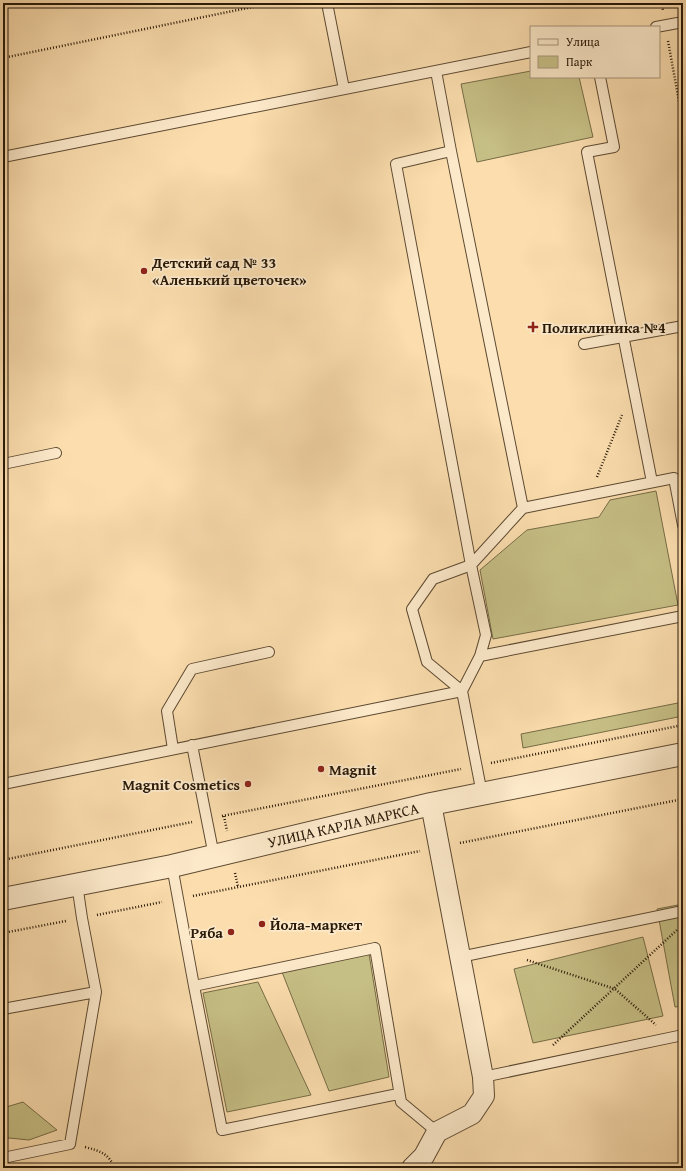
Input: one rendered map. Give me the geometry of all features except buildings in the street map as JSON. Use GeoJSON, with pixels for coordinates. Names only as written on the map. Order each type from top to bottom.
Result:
{"type":"FeatureCollection","features":[{"type":"Feature","properties":{"kind":"street","name":"УЛИЦА КАРЛА МАРКСА"},"geometry":{"type":"LineString","coordinates":[[3,899],[172,866],[431,804],[683,754]]}},
{"type":"Feature","properties":{"kind":"street"},"geometry":{"type":"LineString","coordinates":[[412,1168],[424,1156],[437,1132],[472,1114],[484,1096],[483,1077],[431,804]]}},
{"type":"Feature","properties":{"kind":"lane"},"geometry":{"type":"LineString","coordinates":[[326,3],[344,89]]}},
{"type":"Feature","properties":{"kind":"lane"},"geometry":{"type":"LineString","coordinates":[[661,26],[683,22]]}},
{"type":"Feature","properties":{"kind":"lane"},"geometry":{"type":"LineString","coordinates":[[3,157],[530,52]]}},
{"type":"Feature","properties":{"kind":"lane"},"geometry":{"type":"LineString","coordinates":[[436,71],[523,508]]}},
{"type":"Feature","properties":{"kind":"lane"},"geometry":{"type":"LineString","coordinates":[[600,78],[614,147],[587,152],[652,482]]}},
{"type":"Feature","properties":{"kind":"lane"},"geometry":{"type":"LineString","coordinates":[[451,151],[396,164],[471,565],[486,635],[480,656],[462,691]]}},
{"type":"Feature","properties":{"kind":"lane"},"geometry":{"type":"LineString","coordinates":[[584,344],[683,326]]}},
{"type":"Feature","properties":{"kind":"lane"},"geometry":{"type":"LineString","coordinates":[[3,464],[56,453]]}},
{"type":"Feature","properties":{"kind":"lane"},"geometry":{"type":"LineString","coordinates":[[482,794],[478,766],[462,691],[427,662],[412,609],[433,579],[471,565],[523,508],[674,478],[683,525]]}},
{"type":"Feature","properties":{"kind":"lane"},"geometry":{"type":"LineString","coordinates":[[480,656],[683,616]]}},
{"type":"Feature","properties":{"kind":"lane"},"geometry":{"type":"LineString","coordinates":[[173,749],[167,711],[192,669],[269,652]]}},
{"type":"Feature","properties":{"kind":"lane"},"geometry":{"type":"LineString","coordinates":[[3,784],[462,691]]}},
{"type":"Feature","properties":{"kind":"lane"},"geometry":{"type":"LineString","coordinates":[[192,745],[214,856]]}},
{"type":"Feature","properties":{"kind":"lane"},"geometry":{"type":"LineString","coordinates":[[172,866],[222,1130],[398,1094]]}},
{"type":"Feature","properties":{"kind":"lane"},"geometry":{"type":"LineString","coordinates":[[3,1158],[70,1144],[96,992],[77,884]]}},
{"type":"Feature","properties":{"kind":"lane"},"geometry":{"type":"LineString","coordinates":[[460,957],[683,911]]}},
{"type":"Feature","properties":{"kind":"lane"},"geometry":{"type":"LineString","coordinates":[[194,986],[375,948],[398,1094],[401,1102],[437,1132]]}},
{"type":"Feature","properties":{"kind":"lane"},"geometry":{"type":"LineString","coordinates":[[3,1009],[96,992]]}},
{"type":"Feature","properties":{"kind":"lane"},"geometry":{"type":"LineString","coordinates":[[483,1077],[683,1035]]}},
{"type":"Feature","properties":{"kind":"path"},"geometry":{"type":"LineString","coordinates":[[3,58],[272,3]]}},
{"type":"Feature","properties":{"kind":"path"},"geometry":{"type":"LineString","coordinates":[[661,3],[661,26],[683,123]]}},
{"type":"Feature","properties":{"kind":"path"},"geometry":{"type":"LineString","coordinates":[[590,495],[633,387]]}},
{"type":"Feature","properties":{"kind":"path"},"geometry":{"type":"LineString","coordinates":[[3,860],[683,725]]}},
{"type":"Feature","properties":{"kind":"path"},"geometry":{"type":"LineString","coordinates":[[3,933],[683,799]]}},
{"type":"Feature","properties":{"kind":"path"},"geometry":{"type":"LineString","coordinates":[[530,1068],[683,924]]}},
{"type":"Feature","properties":{"kind":"path"},"geometry":{"type":"LineString","coordinates":[[494,950],[615,988],[672,1038]]}},
{"type":"Feature","properties":{"kind":"path"},"geometry":{"type":"LineString","coordinates":[[70,1144],[102,1151],[111,1160],[115,1168]]}},
{"type":"Feature","properties":{"kind":"green space"},"geometry":{"type":"Polygon","coordinates":[[[530,71],[530,78],[579,78],[593,137],[477,162],[461,84],[530,71]]]}},
{"type":"Feature","properties":{"kind":"green space"},"geometry":{"type":"Polygon","coordinates":[[[656,491],[678,605],[493,639],[480,570],[527,530],[599,517],[610,500],[656,491]]]}},
{"type":"Feature","properties":{"kind":"green space"},"geometry":{"type":"Polygon","coordinates":[[[683,702],[683,716],[523,748],[521,734],[683,702]]]}},
{"type":"Feature","properties":{"kind":"green space"},"geometry":{"type":"Polygon","coordinates":[[[683,904],[683,1006],[675,1007],[657,909],[683,904]]]}},
{"type":"Feature","properties":{"kind":"green space"},"geometry":{"type":"Polygon","coordinates":[[[643,937],[663,1016],[533,1043],[514,969],[643,937]]]}},
{"type":"Feature","properties":{"kind":"green space"},"geometry":{"type":"Polygon","coordinates":[[[369,954],[389,1077],[329,1091],[282,972],[369,954]]]}},
{"type":"Feature","properties":{"kind":"green space"},"geometry":{"type":"Polygon","coordinates":[[[258,982],[311,1095],[227,1112],[203,993],[258,982]]]}},
{"type":"Feature","properties":{"kind":"green space"},"geometry":{"type":"Polygon","coordinates":[[[23,1102],[57,1130],[29,1140],[9,1138],[3,1140],[3,1108],[23,1102]]]}},
{"type":"Feature","properties":{"kind":"place","name":"Детский сад № 33 «Аленький цветочек»"},"geometry":{"type":"Point","coordinates":[144,271]}},
{"type":"Feature","properties":{"kind":"place","name":"Поликлиника №4"},"geometry":{"type":"Point","coordinates":[533,327]}},
{"type":"Feature","properties":{"kind":"place","name":"Magnit"},"geometry":{"type":"Point","coordinates":[321,769]}},
{"type":"Feature","properties":{"kind":"place","name":"Magnit Cosmetics"},"geometry":{"type":"Point","coordinates":[248,784]}},
{"type":"Feature","properties":{"kind":"place","name":"Йола-маркет"},"geometry":{"type":"Point","coordinates":[262,924]}},
{"type":"Feature","properties":{"kind":"place","name":"Ряба"},"geometry":{"type":"Point","coordinates":[231,932]}}]}
